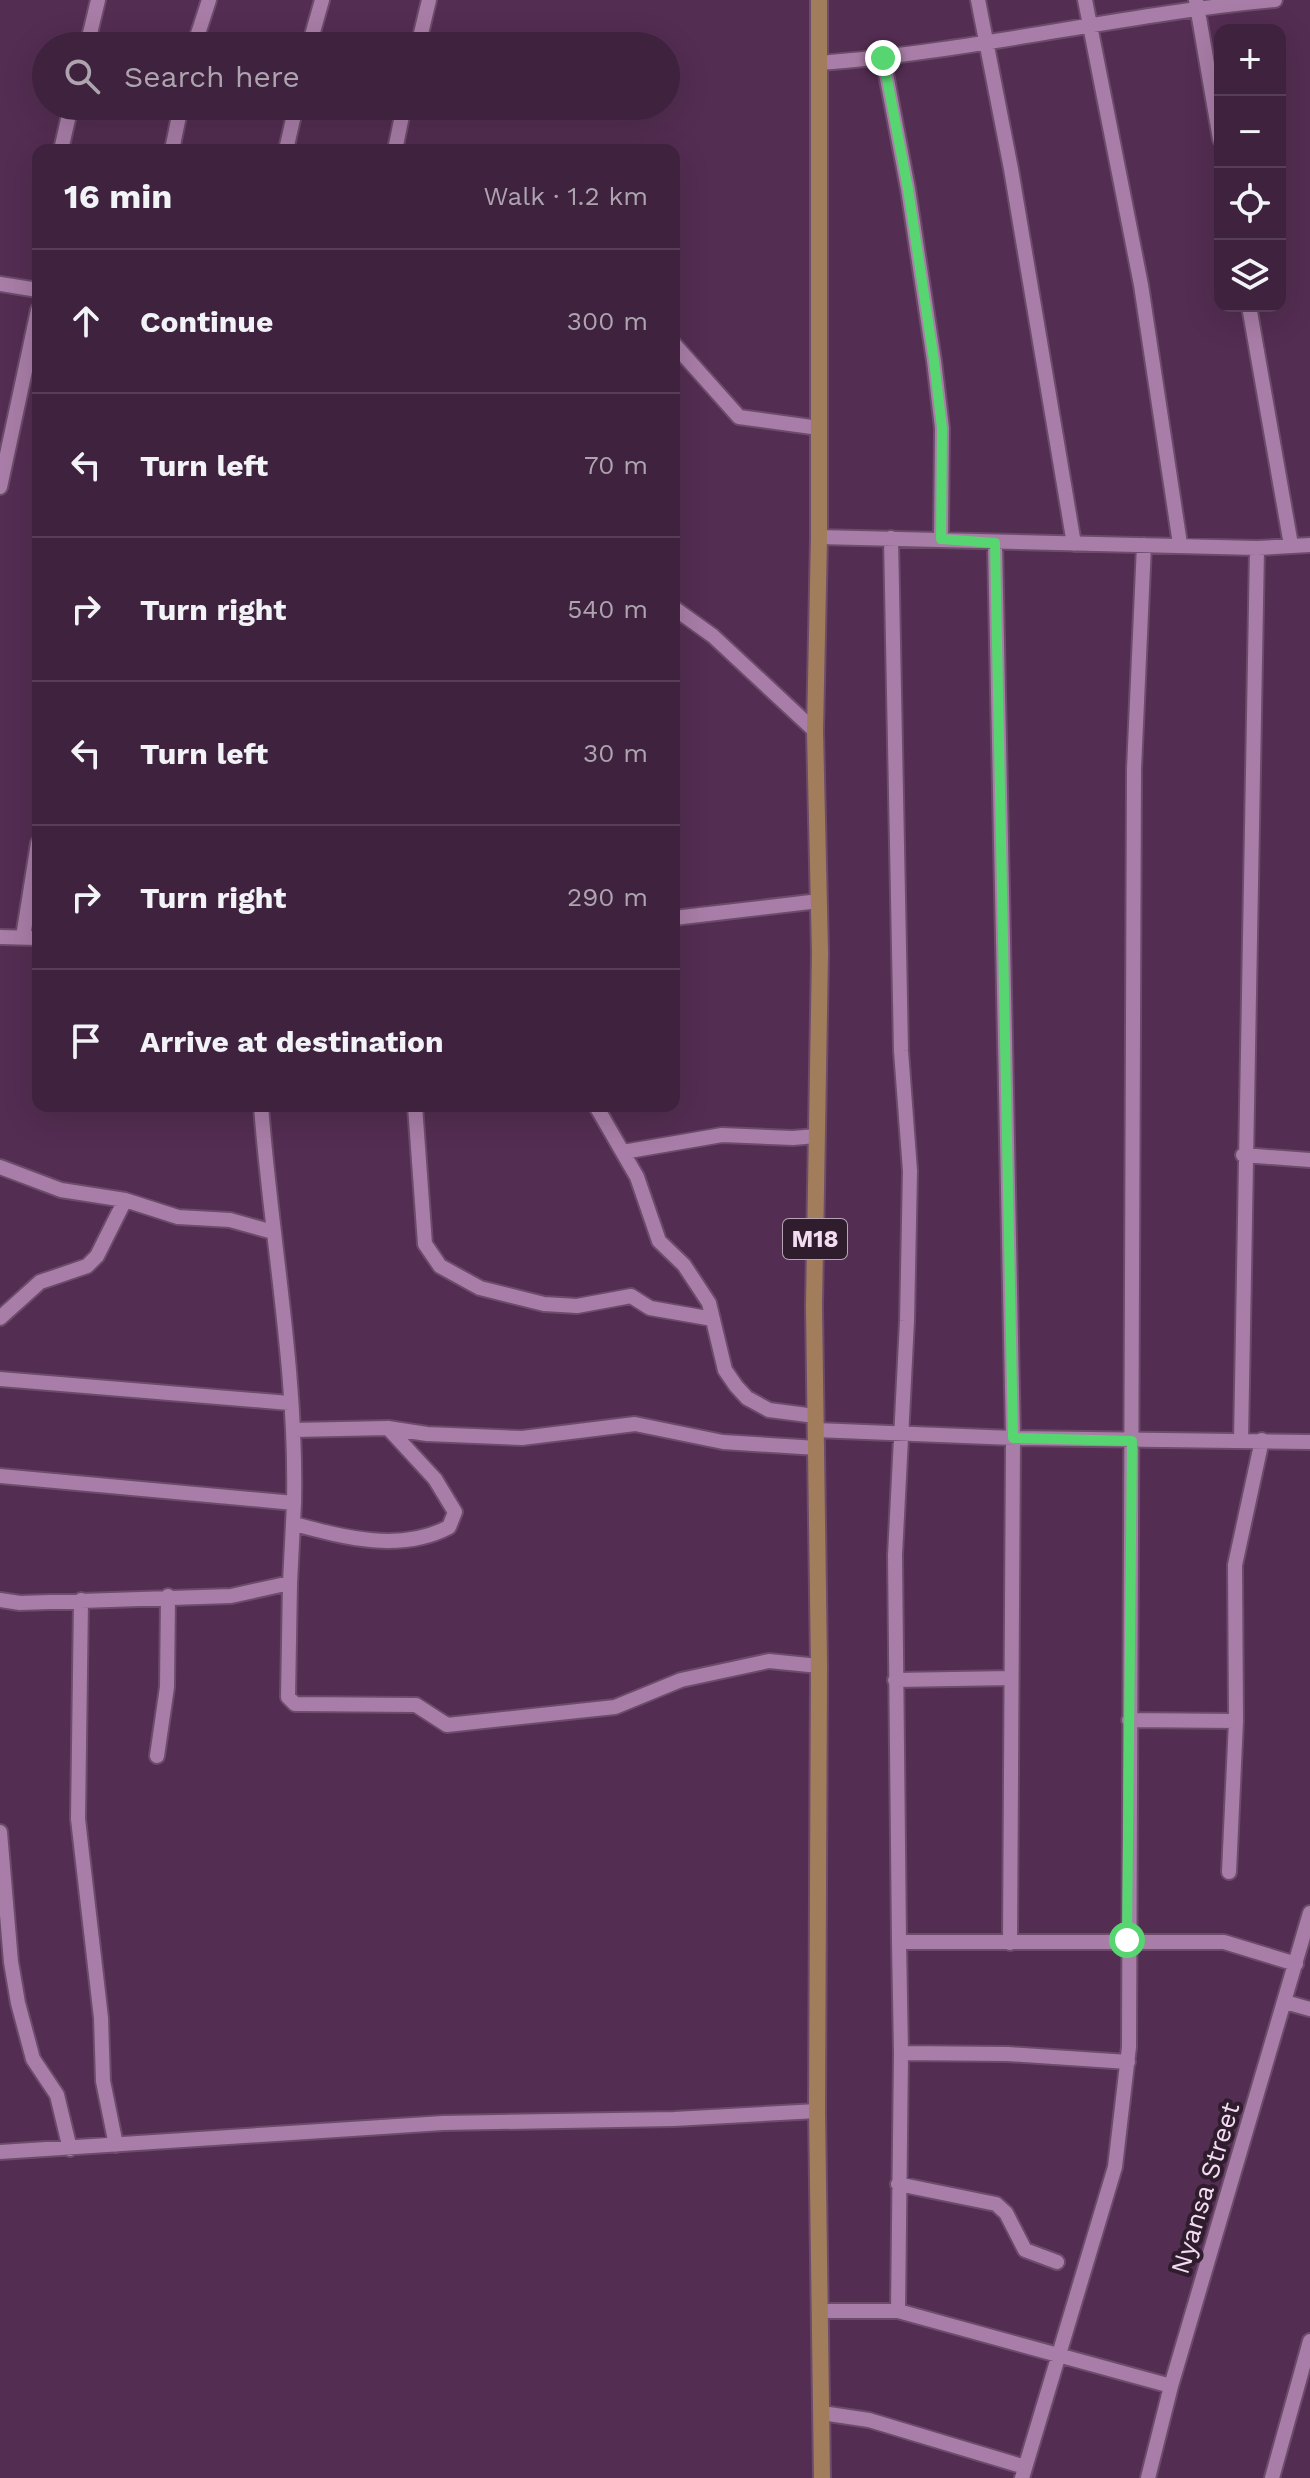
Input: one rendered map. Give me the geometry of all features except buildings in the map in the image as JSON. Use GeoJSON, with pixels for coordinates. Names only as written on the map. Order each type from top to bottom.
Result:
{"type":"FeatureCollection","features":[{"type":"Feature","properties":{"kind":"main road","name":"M18"},"geometry":{"type":"LineString","coordinates":[[819,0],[819,537],[815,731],[819,901],[816,1136],[819,1666],[817,2111],[822,2478]]}},
{"type":"Feature","properties":{"kind":"street"},"geometry":{"type":"LineString","coordinates":[[90,32],[98,0]]}},
{"type":"Feature","properties":{"kind":"street"},"geometry":{"type":"LineString","coordinates":[[199,32],[209,0]]}},
{"type":"Feature","properties":{"kind":"street"},"geometry":{"type":"LineString","coordinates":[[313,32],[322,0]]}},
{"type":"Feature","properties":{"kind":"street"},"geometry":{"type":"LineString","coordinates":[[421,32],[429,0]]}},
{"type":"Feature","properties":{"kind":"street"},"geometry":{"type":"LineString","coordinates":[[978,0],[1011,169],[1074,544]]}},
{"type":"Feature","properties":{"kind":"street"},"geometry":{"type":"LineString","coordinates":[[1085,0],[1141,285],[1180,544]]}},
{"type":"Feature","properties":{"kind":"street"},"geometry":{"type":"LineString","coordinates":[[819,63],[883,58],[1090,26],[1196,4],[1275,0]]}},
{"type":"Feature","properties":{"kind":"street"},"geometry":{"type":"LineString","coordinates":[[1196,4],[1214,105]]}},
{"type":"Feature","properties":{"kind":"street"},"geometry":{"type":"LineString","coordinates":[[883,58],[908,189],[934,361],[942,428],[941,539]]}},
{"type":"Feature","properties":{"kind":"street"},"geometry":{"type":"LineString","coordinates":[[62,144],[68,120]]}},
{"type":"Feature","properties":{"kind":"street"},"geometry":{"type":"LineString","coordinates":[[173,144],[178,120]]}},
{"type":"Feature","properties":{"kind":"street"},"geometry":{"type":"LineString","coordinates":[[287,144],[293,120]]}},
{"type":"Feature","properties":{"kind":"street"},"geometry":{"type":"LineString","coordinates":[[396,144],[401,120]]}},
{"type":"Feature","properties":{"kind":"street"},"geometry":{"type":"LineString","coordinates":[[0,284],[32,289]]}},
{"type":"Feature","properties":{"kind":"street"},"geometry":{"type":"LineString","coordinates":[[1250,312],[1291,545]]}},
{"type":"Feature","properties":{"kind":"street"},"geometry":{"type":"LineString","coordinates":[[0,487],[32,338]]}},
{"type":"Feature","properties":{"kind":"street"},"geometry":{"type":"LineString","coordinates":[[680,351],[739,417],[819,428]]}},
{"type":"Feature","properties":{"kind":"street"},"geometry":{"type":"LineString","coordinates":[[819,537],[1257,548],[1310,545]]}},
{"type":"Feature","properties":{"kind":"street"},"geometry":{"type":"LineString","coordinates":[[891,538],[901,1051],[910,1171],[895,1680],[901,2053],[898,2311]]}},
{"type":"Feature","properties":{"kind":"street"},"geometry":{"type":"LineString","coordinates":[[995,543],[1013,1438],[1010,1943]]}},
{"type":"Feature","properties":{"kind":"street"},"geometry":{"type":"LineString","coordinates":[[822,2413],[869,2420],[1023,2472],[1115,2167],[1128,2062],[1134,769],[1144,545]]}},
{"type":"Feature","properties":{"kind":"street"},"geometry":{"type":"LineString","coordinates":[[1241,1441],[1243,1155],[1250,990],[1257,548]]}},
{"type":"Feature","properties":{"kind":"street"},"geometry":{"type":"LineString","coordinates":[[680,612],[713,636],[815,731]]}},
{"type":"Feature","properties":{"kind":"street"},"geometry":{"type":"LineString","coordinates":[[680,917],[819,901]]}},
{"type":"Feature","properties":{"kind":"street"},"geometry":{"type":"LineString","coordinates":[[0,937],[30,938],[32,914]]}},
{"type":"Feature","properties":{"kind":"street"},"geometry":{"type":"LineString","coordinates":[[262,1112],[293,1430],[294,1524],[288,1697],[295,1704],[416,1705],[447,1725],[615,1707],[681,1680],[769,1661],[819,1666]]}},
{"type":"Feature","properties":{"kind":"street"},"geometry":{"type":"LineString","coordinates":[[415,1112],[425,1244],[440,1266],[480,1288],[544,1304],[577,1306],[631,1296],[650,1308],[713,1319]]}},
{"type":"Feature","properties":{"kind":"street"},"geometry":{"type":"LineString","coordinates":[[600,1112],[648,1201],[659,1241],[693,1277],[709,1303],[725,1370],[747,1398],[769,1410],[816,1423],[900,1435],[1310,1442]]}},
{"type":"Feature","properties":{"kind":"street"},"geometry":{"type":"LineString","coordinates":[[623,1152],[722,1135],[816,1136]]}},
{"type":"Feature","properties":{"kind":"street"},"geometry":{"type":"LineString","coordinates":[[1243,1155],[1310,1160]]}},
{"type":"Feature","properties":{"kind":"street"},"geometry":{"type":"LineString","coordinates":[[0,1167],[61,1190],[125,1200],[178,1217],[221,1219],[273,1232]]}},
{"type":"Feature","properties":{"kind":"street"},"geometry":{"type":"LineString","coordinates":[[0,1318],[40,1282],[87,1266],[97,1256],[125,1200]]}},
{"type":"Feature","properties":{"kind":"street"},"geometry":{"type":"LineString","coordinates":[[0,1379],[289,1403]]}},
{"type":"Feature","properties":{"kind":"street"},"geometry":{"type":"LineString","coordinates":[[293,1430],[388,1428],[427,1434],[522,1438],[635,1424],[723,1442],[817,1448]]}},
{"type":"Feature","properties":{"kind":"street"},"geometry":{"type":"LineString","coordinates":[[294,1524],[363,1540],[427,1536],[449,1527],[454,1519],[452,1502],[388,1428]]}},
{"type":"Feature","properties":{"kind":"street"},"geometry":{"type":"LineString","coordinates":[[1229,1872],[1236,1721],[1235,1565],[1262,1440]]}},
{"type":"Feature","properties":{"kind":"street"},"geometry":{"type":"LineString","coordinates":[[0,1476],[294,1503]]}},
{"type":"Feature","properties":{"kind":"street"},"geometry":{"type":"LineString","coordinates":[[0,1600],[231,1596],[290,1583]]}},
{"type":"Feature","properties":{"kind":"street"},"geometry":{"type":"LineString","coordinates":[[157,1756],[167,1687],[168,1596]]}},
{"type":"Feature","properties":{"kind":"street"},"geometry":{"type":"LineString","coordinates":[[81,1600],[78,1819],[101,2018],[103,2081],[116,2145]]}},
{"type":"Feature","properties":{"kind":"street"},"geometry":{"type":"LineString","coordinates":[[895,1680],[1011,1678]]}},
{"type":"Feature","properties":{"kind":"street"},"geometry":{"type":"LineString","coordinates":[[1129,1720],[1236,1721]]}},
{"type":"Feature","properties":{"kind":"street"},"geometry":{"type":"LineString","coordinates":[[0,1832],[6,1964],[30,2052],[57,2095],[70,2149]]}},
{"type":"Feature","properties":{"kind":"street","name":"Nyansa Street"},"geometry":{"type":"LineString","coordinates":[[1148,2478],[1171,2386],[1310,1913]]}},
{"type":"Feature","properties":{"kind":"street"},"geometry":{"type":"LineString","coordinates":[[899,1942],[1224,1942],[1296,1964]]}},
{"type":"Feature","properties":{"kind":"street"},"geometry":{"type":"LineString","coordinates":[[1285,2002],[1310,2009]]}},
{"type":"Feature","properties":{"kind":"street"},"geometry":{"type":"LineString","coordinates":[[901,2053],[1008,2054],[1128,2062]]}},
{"type":"Feature","properties":{"kind":"street"},"geometry":{"type":"LineString","coordinates":[[0,2152],[443,2123],[674,2119],[817,2111]]}},
{"type":"Feature","properties":{"kind":"street"},"geometry":{"type":"LineString","coordinates":[[898,2184],[996,2204],[1006,2213],[1025,2250],[1057,2262]]}},
{"type":"Feature","properties":{"kind":"street"},"geometry":{"type":"LineString","coordinates":[[820,2311],[898,2311],[1171,2386]]}},
{"type":"Feature","properties":{"kind":"street"},"geometry":{"type":"LineString","coordinates":[[1272,2478],[1310,2341]]}},
{"type":"Feature","properties":{"kind":"route"},"geometry":{"type":"LineString","coordinates":[[883,58],[908,189],[934,361],[942,428],[941,539],[995,543],[1013,1438],[1132,1441],[1127,1940]]}}]}
